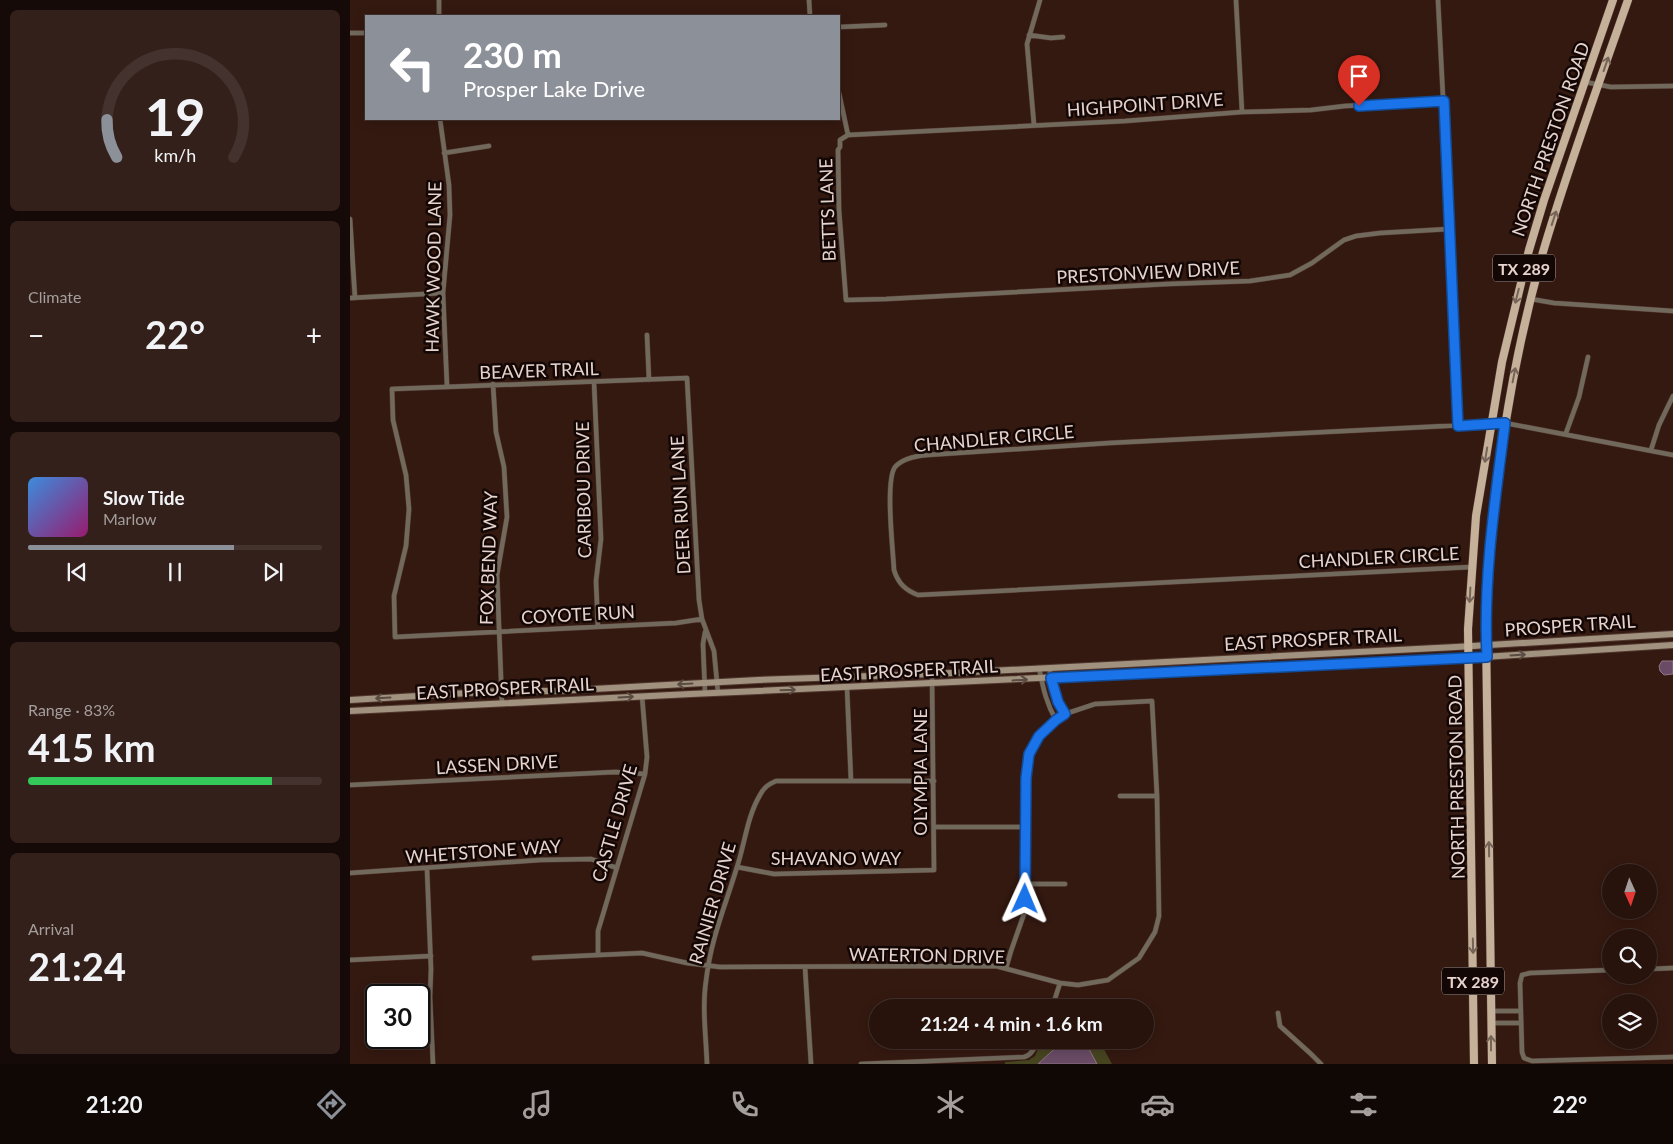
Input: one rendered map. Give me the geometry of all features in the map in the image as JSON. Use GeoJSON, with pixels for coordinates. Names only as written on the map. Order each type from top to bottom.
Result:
{"type":"FeatureCollection","features":[{"type":"Feature","properties":{"kind":"main road","name":"NORTH PRESTON ROAD"},"geometry":{"type":"LineString","coordinates":[[1474,1064],[1469,647],[1476,516],[1507,340],[1529,250],[1584,82],[1614,0]]}},
{"type":"Feature","properties":{"kind":"main road","name":"NORTH PRESTON ROAD"},"geometry":{"type":"LineString","coordinates":[[1492,1064],[1486,645],[1490,556],[1505,423],[1531,299],[1543,252],[1628,0]]}},
{"type":"Feature","properties":{"kind":"main road","name":"PROSPER TRAIL"},"geometry":{"type":"LineString","coordinates":[[1469,647],[1673,634]]}},
{"type":"Feature","properties":{"kind":"main road","name":"PROSPER TRAIL"},"geometry":{"type":"LineString","coordinates":[[1470,658],[1673,645]]}},
{"type":"Feature","properties":{"kind":"main road","name":"EAST PROSPER TRAIL"},"geometry":{"type":"LineString","coordinates":[[350,700],[502,691],[557,691],[717,682],[932,674],[1469,647]]}},
{"type":"Feature","properties":{"kind":"main road"},"geometry":{"type":"LineString","coordinates":[[1309,654],[1309,666]]}},
{"type":"Feature","properties":{"kind":"main road","name":"EAST PROSPER TRAIL"},"geometry":{"type":"LineString","coordinates":[[350,712],[642,696],[1470,658]]}},
{"type":"Feature","properties":{"kind":"main road"},"geometry":{"type":"LineString","coordinates":[[1473,898],[1490,898]]}},
{"type":"Feature","properties":{"kind":"street"},"geometry":{"type":"LineString","coordinates":[[439,0],[439,15]]}},
{"type":"Feature","properties":{"kind":"street"},"geometry":{"type":"LineString","coordinates":[[809,0],[810,15]]}},
{"type":"Feature","properties":{"kind":"street"},"geometry":{"type":"LineString","coordinates":[[1034,125],[1027,44],[1040,0]]}},
{"type":"Feature","properties":{"kind":"street"},"geometry":{"type":"LineString","coordinates":[[1236,0],[1242,112]]}},
{"type":"Feature","properties":{"kind":"street"},"geometry":{"type":"LineString","coordinates":[[1438,0],[1458,426]]}},
{"type":"Feature","properties":{"kind":"street"},"geometry":{"type":"LineString","coordinates":[[840,27],[885,24]]}},
{"type":"Feature","properties":{"kind":"street"},"geometry":{"type":"LineString","coordinates":[[350,33],[365,33]]}},
{"type":"Feature","properties":{"kind":"street"},"geometry":{"type":"LineString","coordinates":[[1029,34],[1051,38],[1063,37]]}},
{"type":"Feature","properties":{"kind":"street"},"geometry":{"type":"LineString","coordinates":[[1584,82],[1598,86],[1673,86]]}},
{"type":"Feature","properties":{"kind":"street"},"geometry":{"type":"LineString","coordinates":[[840,98],[848,135]]}},
{"type":"Feature","properties":{"kind":"street","name":"HIGHPOINT DRIVE"},"geometry":{"type":"LineString","coordinates":[[848,135],[1125,121],[1242,112],[1311,110],[1345,106],[1444,101]]}},
{"type":"Feature","properties":{"kind":"street","name":"HAWK WOOD LANE"},"geometry":{"type":"LineString","coordinates":[[440,120],[449,185],[450,215],[443,293],[447,386]]}},
{"type":"Feature","properties":{"kind":"street","name":"BETTS LANE"},"geometry":{"type":"LineString","coordinates":[[845,290],[839,210],[838,150],[840,140],[848,135]]}},
{"type":"Feature","properties":{"kind":"street"},"geometry":{"type":"LineString","coordinates":[[444,153],[488,146]]}},
{"type":"Feature","properties":{"kind":"street"},"geometry":{"type":"LineString","coordinates":[[350,219],[352,298],[443,293]]}},
{"type":"Feature","properties":{"kind":"street","name":"PRESTONVIEW DRIVE"},"geometry":{"type":"LineString","coordinates":[[845,290],[846,300],[1250,281],[1290,275],[1312,263],[1344,240],[1356,236],[1449,229]]}},
{"type":"Feature","properties":{"kind":"street"},"geometry":{"type":"LineString","coordinates":[[1531,299],[1558,304],[1673,311]]}},
{"type":"Feature","properties":{"kind":"street"},"geometry":{"type":"LineString","coordinates":[[647,335],[649,380]]}},
{"type":"Feature","properties":{"kind":"street"},"geometry":{"type":"LineString","coordinates":[[1566,433],[1579,397],[1588,358]]}},
{"type":"Feature","properties":{"kind":"street","name":"BEAVER TRAIL"},"geometry":{"type":"LineString","coordinates":[[395,637],[394,596],[406,546],[409,509],[406,475],[393,420],[392,389],[687,378]]}},
{"type":"Feature","properties":{"kind":"street","name":"DEER RUN LANE"},"geometry":{"type":"LineString","coordinates":[[687,378],[696,577],[702,619],[714,651],[718,693]]}},
{"type":"Feature","properties":{"kind":"street","name":"CARIBOU DRIVE"},"geometry":{"type":"LineString","coordinates":[[594,382],[601,539],[596,581],[598,627]]}},
{"type":"Feature","properties":{"kind":"street","name":"FOX BEND WAY"},"geometry":{"type":"LineString","coordinates":[[493,384],[496,432],[504,466],[507,517],[497,575],[502,704]]}},
{"type":"Feature","properties":{"kind":"street"},"geometry":{"type":"LineString","coordinates":[[1651,450],[1659,425],[1673,396]]}},
{"type":"Feature","properties":{"kind":"street","name":"CHANDLER CIRCLE"},"geometry":{"type":"LineString","coordinates":[[1472,567],[918,595],[905,589],[898,581],[894,570],[890,482],[896,466],[913,457],[1109,443],[1505,423],[1566,433],[1673,455]]}},
{"type":"Feature","properties":{"kind":"street","name":"COYOTE RUN"},"geometry":{"type":"LineString","coordinates":[[395,637],[676,623],[702,619]]}},
{"type":"Feature","properties":{"kind":"street","name":"DEER RUN LANE"},"geometry":{"type":"LineString","coordinates":[[705,630],[703,644],[705,693]]}},
{"type":"Feature","properties":{"kind":"street"},"geometry":{"type":"LineString","coordinates":[[1039,668],[1048,707],[1056,720]]}},
{"type":"Feature","properties":{"kind":"street"},"geometry":{"type":"LineString","coordinates":[[1006,968],[1024,914],[1026,778],[1029,754],[1039,736],[1065,714],[1058,702],[1049,668]]}},
{"type":"Feature","properties":{"kind":"street","name":"OLYMPIA LANE"},"geometry":{"type":"LineString","coordinates":[[932,674],[934,870]]}},
{"type":"Feature","properties":{"kind":"street"},"geometry":{"type":"LineString","coordinates":[[847,688],[851,781],[934,781]]}},
{"type":"Feature","properties":{"kind":"street","name":"CASTLE DRIVE"},"geometry":{"type":"LineString","coordinates":[[598,955],[598,931],[645,774],[647,756],[642,696]]}},
{"type":"Feature","properties":{"kind":"street","name":"WATERTON DRIVE"},"geometry":{"type":"LineString","coordinates":[[534,958],[642,953],[708,966],[996,966],[1060,983],[1078,985],[1108,980],[1139,958],[1155,932],[1159,916],[1157,796],[1152,701],[1095,704],[1065,714]]}},
{"type":"Feature","properties":{"kind":"street","name":"LASSEN DRIVE"},"geometry":{"type":"LineString","coordinates":[[350,785],[615,772],[645,774]]}},
{"type":"Feature","properties":{"kind":"street","name":"RAINIER DRIVE"},"geometry":{"type":"LineString","coordinates":[[707,1064],[704,1005],[708,966],[716,927],[738,867],[752,811],[760,794],[767,785],[776,781],[851,781]]}},
{"type":"Feature","properties":{"kind":"street"},"geometry":{"type":"LineString","coordinates":[[1120,796],[1157,796]]}},
{"type":"Feature","properties":{"kind":"street"},"geometry":{"type":"LineString","coordinates":[[934,827],[1025,827]]}},
{"type":"Feature","properties":{"kind":"street","name":"WHETSTONE WAY"},"geometry":{"type":"LineString","coordinates":[[350,873],[540,860],[591,859],[617,868]]}},
{"type":"Feature","properties":{"kind":"street","name":"SHAVANO WAY"},"geometry":{"type":"LineString","coordinates":[[738,867],[774,874],[934,870]]}},
{"type":"Feature","properties":{"kind":"street"},"geometry":{"type":"LineString","coordinates":[[427,869],[431,956],[430,997],[434,1064]]}},
{"type":"Feature","properties":{"kind":"street"},"geometry":{"type":"LineString","coordinates":[[1025,884],[1066,884]]}},
{"type":"Feature","properties":{"kind":"street"},"geometry":{"type":"LineString","coordinates":[[350,960],[431,956]]}},
{"type":"Feature","properties":{"kind":"street"},"geometry":{"type":"LineString","coordinates":[[805,967],[811,1064]]}},
{"type":"Feature","properties":{"kind":"street"},"geometry":{"type":"LineString","coordinates":[[1657,969],[1673,968]]}},
{"type":"Feature","properties":{"kind":"street"},"geometry":{"type":"LineString","coordinates":[[1602,970],[1530,973],[1522,975],[1520,983],[1522,1052],[1524,1058],[1532,1062],[1673,1057]]}},
{"type":"Feature","properties":{"kind":"street"},"geometry":{"type":"LineString","coordinates":[[1055,999],[1060,983]]}},
{"type":"Feature","properties":{"kind":"street"},"geometry":{"type":"LineString","coordinates":[[1491,1011],[1521,1011]]}},
{"type":"Feature","properties":{"kind":"street"},"geometry":{"type":"LineString","coordinates":[[1278,1013],[1280,1026],[1321,1064]]}},
{"type":"Feature","properties":{"kind":"street"},"geometry":{"type":"LineString","coordinates":[[1491,1023],[1521,1023]]}},
{"type":"Feature","properties":{"kind":"street"},"geometry":{"type":"LineString","coordinates":[[861,1064],[1024,1058],[1029,1056],[1034,1049]]}},
{"type":"Feature","properties":{"kind":"shaded area"},"geometry":{"type":"Polygon","coordinates":[[[1662,661],[1673,661],[1673,674],[1664,675],[1660,671],[1659,666],[1662,661]]]}},
{"type":"Feature","properties":{"kind":"shaded area"},"geometry":{"type":"Polygon","coordinates":[[[1038,1049],[1104,1049],[1112,1064],[1005,1064],[1005,1062],[1029,1060],[1035,1056],[1038,1049]]]}},
{"type":"Feature","properties":{"kind":"shaded area"},"geometry":{"type":"Polygon","coordinates":[[[1055,1049],[1089,1049],[1097,1064],[1038,1064],[1055,1049]]]}},
{"type":"Feature","properties":{"kind":"route"},"geometry":{"type":"LineString","coordinates":[[1025,899],[1026,778],[1029,754],[1039,736],[1065,714],[1058,702],[1051,678],[1487,657],[1487,599],[1496,494],[1505,423],[1458,426],[1444,101],[1359,106]]}}]}
